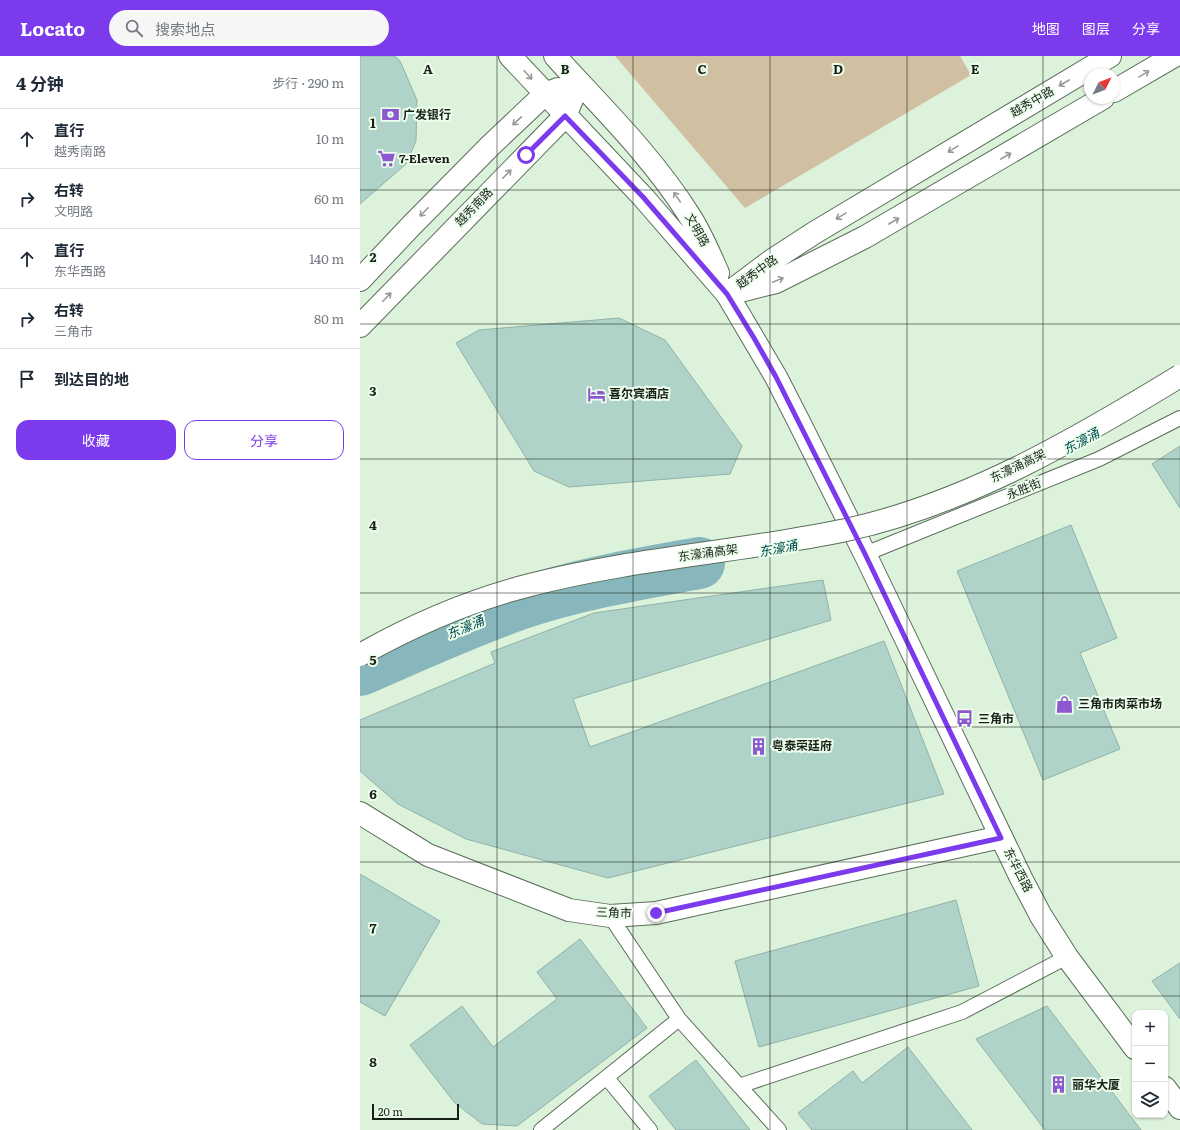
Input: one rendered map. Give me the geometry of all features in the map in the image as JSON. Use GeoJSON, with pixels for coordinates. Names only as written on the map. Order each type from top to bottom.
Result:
{"type":"FeatureCollection","features":[{"type":"Feature","properties":{"kind":"main road","name":"文明路"},"geometry":{"type":"LineString","coordinates":[[510,56],[643,197],[727,294]]}},
{"type":"Feature","properties":{"kind":"main road","name":"文明路"},"geometry":{"type":"LineString","coordinates":[[555,56],[653,165],[673,190],[690,216],[709,252],[727,294]]}},
{"type":"Feature","properties":{"kind":"main road","name":"越秀中路"},"geometry":{"type":"LineString","coordinates":[[727,294],[771,261],[814,233],[1110,56]]}},
{"type":"Feature","properties":{"kind":"main road"},"geometry":{"type":"LineString","coordinates":[[1120,88],[1174,56]]}},
{"type":"Feature","properties":{"kind":"main road"},"geometry":{"type":"LineString","coordinates":[[360,280],[416,220],[545,94],[579,83]]}},
{"type":"Feature","properties":{"kind":"main road","name":"越秀南路"},"geometry":{"type":"LineString","coordinates":[[360,326],[565,116],[579,83]]}},
{"type":"Feature","properties":{"kind":"main road","name":"越秀中路"},"geometry":{"type":"LineString","coordinates":[[727,294],[776,282],[858,241],[1093,104]]}},
{"type":"Feature","properties":{"kind":"main road","name":"东华西路"},"geometry":{"type":"LineString","coordinates":[[727,294],[776,377],[865,554],[1001,838],[1041,916],[1067,957],[1134,1046]]}},
{"type":"Feature","properties":{"kind":"main road","name":"东濠涌高架"},"geometry":{"type":"LineString","coordinates":[[360,650],[412,624],[459,604],[510,587],[558,575],[650,558],[831,530],[917,506],[964,488],[1024,461],[1082,430],[1180,372]]}},
{"type":"Feature","properties":{"kind":"main road","name":"东濠涌高架"},"geometry":{"type":"LineString","coordinates":[[360,655],[448,612],[499,594],[531,585],[590,571],[848,530],[918,509],[995,478],[1039,457],[1180,376]]}},
{"type":"Feature","properties":{"kind":"main road","name":"三角市"},"geometry":{"type":"LineString","coordinates":[[360,813],[428,855],[569,910],[610,916],[656,913],[1001,838]]}},
{"type":"Feature","properties":{"kind":"main road"},"geometry":{"type":"LineString","coordinates":[[1168,1092],[1180,1108]]}},
{"type":"Feature","properties":{"kind":"lane","name":"永胜街"},"geometry":{"type":"LineString","coordinates":[[865,554],[1099,459],[1180,418]]}},
{"type":"Feature","properties":{"kind":"lane"},"geometry":{"type":"LineString","coordinates":[[610,916],[679,1019],[779,1130]]}},
{"type":"Feature","properties":{"kind":"lane"},"geometry":{"type":"LineString","coordinates":[[739,1086],[962,1012],[1067,957]]}},
{"type":"Feature","properties":{"kind":"lane"},"geometry":{"type":"LineString","coordinates":[[542,1130],[679,1019]]}},
{"type":"Feature","properties":{"kind":"lane"},"geometry":{"type":"LineString","coordinates":[[607,1078],[650,1130]]}},
{"type":"Feature","properties":{"kind":"shaded area"},"geometry":{"type":"Polygon","coordinates":[[[615,56],[960,56],[971,75],[745,208],[615,56]]]}},
{"type":"Feature","properties":{"kind":"building"},"geometry":{"type":"Polygon","coordinates":[[[360,56],[395,56],[400,61],[417,100],[416,141],[406,164],[360,204],[360,56]]]}},
{"type":"Feature","properties":{"kind":"building","name":"喜尔宾酒店"},"geometry":{"type":"Polygon","coordinates":[[[619,318],[665,340],[742,446],[730,474],[569,487],[534,471],[456,343],[479,330],[619,318]]]}},
{"type":"Feature","properties":{"kind":"building"},"geometry":{"type":"Polygon","coordinates":[[[1180,446],[1180,508],[1152,464],[1180,446]]]}},
{"type":"Feature","properties":{"kind":"building"},"geometry":{"type":"Polygon","coordinates":[[[1071,525],[1117,638],[1080,653],[1120,749],[1043,780],[957,571],[1071,525]]]}},
{"type":"Feature","properties":{"kind":"building","name":"粤泰荣廷府"},"geometry":{"type":"Polygon","coordinates":[[[823,580],[831,620],[573,699],[590,747],[884,641],[944,794],[608,878],[466,839],[398,804],[360,771],[360,720],[495,663],[491,652],[594,613],[823,580]]]}},
{"type":"Feature","properties":{"kind":"building"},"geometry":{"type":"Polygon","coordinates":[[[360,874],[440,921],[385,1016],[360,1002],[360,874]]]}},
{"type":"Feature","properties":{"kind":"building"},"geometry":{"type":"Polygon","coordinates":[[[956,900],[979,986],[759,1047],[735,961],[956,900]]]}},
{"type":"Feature","properties":{"kind":"building"},"geometry":{"type":"Polygon","coordinates":[[[580,939],[647,1028],[517,1126],[482,1124],[454,1102],[410,1045],[462,1006],[493,1047],[557,999],[537,972],[580,939]]]}},
{"type":"Feature","properties":{"kind":"building"},"geometry":{"type":"Polygon","coordinates":[[[1180,963],[1180,1019],[1152,981],[1180,963]]]}},
{"type":"Feature","properties":{"kind":"building","name":"丽华大厦"},"geometry":{"type":"Polygon","coordinates":[[[1047,1006],[1141,1130],[1045,1130],[976,1039],[1047,1006]]]}},
{"type":"Feature","properties":{"kind":"building"},"geometry":{"type":"Polygon","coordinates":[[[908,1047],[972,1130],[812,1130],[798,1113],[853,1071],[862,1083],[908,1047]]]}},
{"type":"Feature","properties":{"kind":"building"},"geometry":{"type":"Polygon","coordinates":[[[696,1060],[750,1130],[676,1130],[649,1096],[696,1060]]]}},
{"type":"Feature","properties":{"kind":"waterway","name":"东濠涌"},"geometry":{"type":"LineString","coordinates":[[360,670],[479,619],[541,597],[609,580],[699,563]]}},
{"type":"Feature","properties":{"kind":"place","name":"广发银行"},"geometry":{"type":"Point","coordinates":[390,115]}},
{"type":"Feature","properties":{"kind":"place","name":"7-Eleven"},"geometry":{"type":"Point","coordinates":[386,159]}},
{"type":"Feature","properties":{"kind":"place","name":"喜尔宾酒店"},"geometry":{"type":"Point","coordinates":[596,394]}},
{"type":"Feature","properties":{"kind":"place","name":"三角市肉菜市场"},"geometry":{"type":"Point","coordinates":[1065,704]}},
{"type":"Feature","properties":{"kind":"place","name":"三角市"},"geometry":{"type":"Point","coordinates":[965,719]}},
{"type":"Feature","properties":{"kind":"place","name":"粤泰荣廷府"},"geometry":{"type":"Point","coordinates":[759,746]}},
{"type":"Feature","properties":{"kind":"place","name":"丽华大厦"},"geometry":{"type":"Point","coordinates":[1059,1085]}},
{"type":"Feature","properties":{"kind":"route"},"geometry":{"type":"LineString","coordinates":[[526,155],[565,116],[643,197],[727,294],[776,377],[865,554],[1001,838],[656,913]]}}]}
